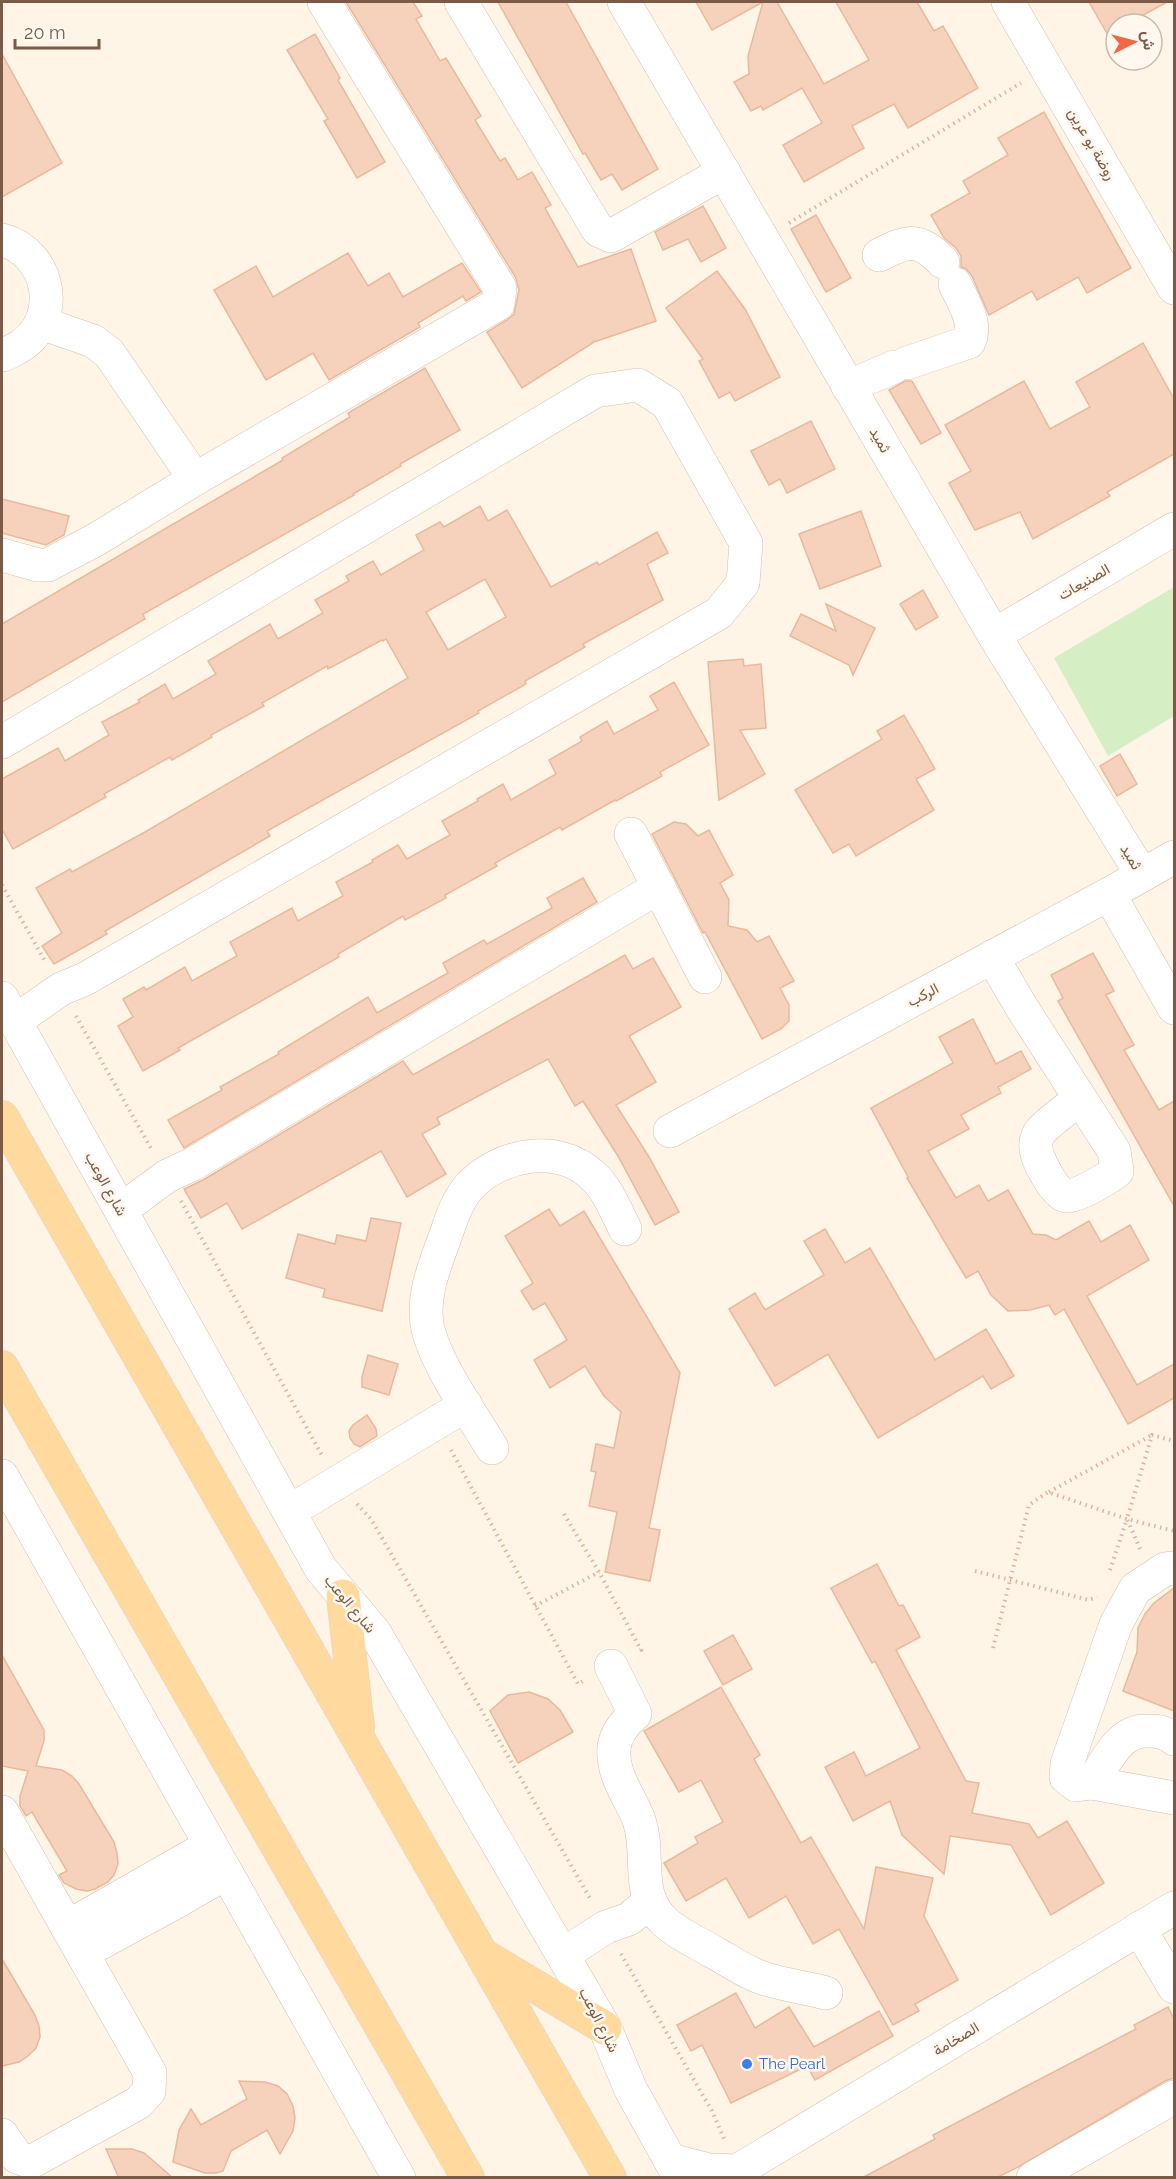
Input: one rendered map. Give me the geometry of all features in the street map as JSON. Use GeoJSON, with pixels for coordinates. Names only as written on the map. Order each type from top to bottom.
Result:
{"type":"FeatureCollection","features":[{"type":"Feature","properties":{"kind":"main road"},"geometry":{"type":"LineString","coordinates":[[2,1117],[610,2178]]}},
{"type":"Feature","properties":{"kind":"main road"},"geometry":{"type":"LineString","coordinates":[[2,1366],[468,2178]]}},
{"type":"Feature","properties":{"kind":"main road"},"geometry":{"type":"LineString","coordinates":[[343,1596],[360,1742]]}},
{"type":"Feature","properties":{"kind":"main road"},"geometry":{"type":"LineString","coordinates":[[482,1954],[605,2028]]}},
{"type":"Feature","properties":{"kind":"street"},"geometry":{"type":"LineString","coordinates":[[2,555],[48,566],[498,304],[500,288],[324,2]]}},
{"type":"Feature","properties":{"kind":"street"},"geometry":{"type":"LineString","coordinates":[[461,2],[598,230],[611,236],[724,172]]}},
{"type":"Feature","properties":{"kind":"street","name":"ثميد"},"geometry":{"type":"LineString","coordinates":[[624,2],[994,634],[1142,875]]}},
{"type":"Feature","properties":{"kind":"street","name":"روضة بو عرين"},"geometry":{"type":"LineString","coordinates":[[1008,2],[1047,67],[1163,242],[1174,288]]}},
{"type":"Feature","properties":{"kind":"street"},"geometry":{"type":"LineString","coordinates":[[2,240],[13,243],[31,257],[44,277],[46,301],[41,323],[27,342],[2,355]]}},
{"type":"Feature","properties":{"kind":"street"},"geometry":{"type":"LineString","coordinates":[[848,387],[901,365],[969,342],[973,334],[973,326],[949,273],[930,249],[920,243],[899,245],[879,255]]}},
{"type":"Feature","properties":{"kind":"street"},"geometry":{"type":"LineString","coordinates":[[41,323],[93,341],[109,353],[195,479]]}},
{"type":"Feature","properties":{"kind":"street"},"geometry":{"type":"LineString","coordinates":[[2,742],[595,391],[638,385],[667,403],[746,543],[743,583],[719,613],[85,979],[8,1009]]}},
{"type":"Feature","properties":{"kind":"street","name":"الصنيعات"},"geometry":{"type":"LineString","coordinates":[[994,634],[1174,529]]}},
{"type":"Feature","properties":{"kind":"street"},"geometry":{"type":"LineString","coordinates":[[631,834],[705,977]]}},
{"type":"Feature","properties":{"kind":"street","name":"الركب"},"geometry":{"type":"LineString","coordinates":[[670,1131],[1174,857]]}},
{"type":"Feature","properties":{"kind":"street"},"geometry":{"type":"LineString","coordinates":[[121,1210],[167,1176],[193,1164],[659,887]]}},
{"type":"Feature","properties":{"kind":"street"},"geometry":{"type":"LineString","coordinates":[[1109,894],[1174,1008]]}},
{"type":"Feature","properties":{"kind":"street"},"geometry":{"type":"LineString","coordinates":[[992,957],[1080,1099]]}},
{"type":"Feature","properties":{"kind":"street","name":"شارع الوعب"},"geometry":{"type":"LineString","coordinates":[[8,1009],[321,1569],[375,1633],[564,1954],[605,2028],[631,2090],[675,2169]]}},
{"type":"Feature","properties":{"kind":"street"},"geometry":{"type":"LineString","coordinates":[[492,1448],[437,1354],[431,1339],[426,1308],[430,1279],[456,1207],[468,1188],[485,1172],[505,1161],[528,1156],[550,1157],[573,1163],[592,1174],[606,1191],[625,1229]]}},
{"type":"Feature","properties":{"kind":"street"},"geometry":{"type":"LineString","coordinates":[[290,1511],[466,1405]]}},
{"type":"Feature","properties":{"kind":"street"},"geometry":{"type":"LineString","coordinates":[[2,1476],[399,2178]]}},
{"type":"Feature","properties":{"kind":"street"},"geometry":{"type":"LineString","coordinates":[[1164,1573],[1135,1589],[1116,1624],[1067,1764],[1066,1777],[1076,1785],[1092,1783],[1174,1798]]}},
{"type":"Feature","properties":{"kind":"street"},"geometry":{"type":"LineString","coordinates":[[610,1666],[635,1714],[618,1732],[614,1744],[614,1757],[616,1769],[639,1819],[643,1834],[644,1878],[655,1911],[672,1928],[756,1976],[826,1993]]}},
{"type":"Feature","properties":{"kind":"street"},"geometry":{"type":"LineString","coordinates":[[1092,1783],[1119,1742],[1137,1730],[1164,1732],[1174,1739]]}},
{"type":"Feature","properties":{"kind":"street"},"geometry":{"type":"LineString","coordinates":[[2,1812],[150,2073],[149,2091],[138,2103],[31,2162],[17,2157],[2,2134]]}},
{"type":"Feature","properties":{"kind":"street"},"geometry":{"type":"LineString","coordinates":[[74,1940],[211,1845]]}},
{"type":"Feature","properties":{"kind":"street"},"geometry":{"type":"LineString","coordinates":[[74,1940],[176,1902],[226,1872]]}},
{"type":"Feature","properties":{"kind":"street"},"geometry":{"type":"LineString","coordinates":[[564,1954],[606,1927],[629,1919],[650,1901]]}},
{"type":"Feature","properties":{"kind":"street","name":"الصخامة"},"geometry":{"type":"LineString","coordinates":[[737,2174],[1174,1908]]}},
{"type":"Feature","properties":{"kind":"street"},"geometry":{"type":"LineString","coordinates":[[1139,1928],[1174,1987]]}},
{"type":"Feature","properties":{"kind":"street"},"geometry":{"type":"LineString","coordinates":[[1033,2178],[1174,2097]]}},
{"type":"Feature","properties":{"kind":"street"},"geometry":{"type":"LineString","coordinates":[[675,2169],[737,2174]]}},
{"type":"Feature","properties":{"kind":"path"},"geometry":{"type":"LineString","coordinates":[[762,239],[1047,67]]}},
{"type":"Feature","properties":{"kind":"path"},"geometry":{"type":"LineString","coordinates":[[2,885],[167,1176],[336,1482],[370,1519],[712,2111],[737,2174]]}},
{"type":"Feature","properties":{"kind":"path"},"geometry":{"type":"LineString","coordinates":[[436,1423],[578,1684],[641,1650],[599,1572],[564,1514]]}},
{"type":"Feature","properties":{"kind":"path"},"geometry":{"type":"LineString","coordinates":[[1109,1573],[1152,1435]]}},
{"type":"Feature","properties":{"kind":"path"},"geometry":{"type":"LineString","coordinates":[[993,1648],[1029,1505],[1048,1492],[1152,1435],[1174,1441]]}},
{"type":"Feature","properties":{"kind":"path"},"geometry":{"type":"LineString","coordinates":[[1048,1492],[1127,1520],[1174,1531]]}},
{"type":"Feature","properties":{"kind":"path"},"geometry":{"type":"LineString","coordinates":[[1127,1520],[1164,1573]]}},
{"type":"Feature","properties":{"kind":"path"},"geometry":{"type":"LineString","coordinates":[[975,1571],[1089,1600],[1101,1595]]}},
{"type":"Feature","properties":{"kind":"path"},"geometry":{"type":"LineString","coordinates":[[535,1606],[599,1572]]}},
{"type":"Feature","properties":{"kind":"green space"},"geometry":{"type":"Polygon","coordinates":[[[1174,587],[1174,716],[1108,756],[1054,658],[1174,587]]]}},
{"type":"Feature","properties":{"kind":"building"},"geometry":{"type":"Polygon","coordinates":[[[346,2],[413,2],[422,16],[416,19],[440,61],[446,58],[481,116],[475,120],[500,161],[505,158],[518,180],[532,172],[551,205],[545,208],[578,267],[631,249],[656,321],[594,342],[522,388],[487,332],[514,314],[519,290],[516,278],[346,2]]]}},
{"type":"Feature","properties":{"kind":"building"},"geometry":{"type":"Polygon","coordinates":[[[498,2],[566,2],[658,169],[622,190],[612,174],[601,180],[585,153],[583,154],[498,2]]]}},
{"type":"Feature","properties":{"kind":"building"},"geometry":{"type":"Polygon","coordinates":[[[696,2],[763,2],[712,30],[696,2]]]}},
{"type":"Feature","properties":{"kind":"building"},"geometry":{"type":"Polygon","coordinates":[[[763,2],[777,2],[824,84],[869,60],[836,2],[917,2],[934,31],[943,26],[978,88],[908,128],[894,104],[852,126],[864,148],[804,182],[783,145],[822,123],[802,88],[763,110],[761,106],[751,111],[734,82],[749,74],[748,56],[763,2]]]}},
{"type":"Feature","properties":{"kind":"building"},"geometry":{"type":"Polygon","coordinates":[[[1089,2],[1167,2],[1149,12],[1104,12],[1104,28],[1089,2]]]}},
{"type":"Feature","properties":{"kind":"building"},"geometry":{"type":"Polygon","coordinates":[[[315,34],[340,78],[338,80],[385,162],[357,178],[324,121],[328,119],[287,50],[315,34]]]}},
{"type":"Feature","properties":{"kind":"building"},"geometry":{"type":"Polygon","coordinates":[[[2,54],[62,163],[2,197],[2,54]]]}},
{"type":"Feature","properties":{"kind":"building"},"geometry":{"type":"Polygon","coordinates":[[[1044,112],[1131,268],[1087,293],[1078,277],[1037,300],[1032,291],[989,315],[972,276],[961,267],[961,256],[956,248],[944,238],[931,215],[970,193],[963,181],[1008,155],[998,138],[1044,112]]]}},
{"type":"Feature","properties":{"kind":"building"},"geometry":{"type":"Polygon","coordinates":[[[703,206],[726,248],[701,262],[688,239],[663,250],[655,232],[703,206]]]}},
{"type":"Feature","properties":{"kind":"building"},"geometry":{"type":"Polygon","coordinates":[[[816,215],[851,278],[826,292],[791,229],[816,215]]]}},
{"type":"Feature","properties":{"kind":"building"},"geometry":{"type":"Polygon","coordinates":[[[348,253],[368,286],[389,273],[403,297],[462,263],[481,292],[466,301],[463,296],[418,323],[420,327],[329,380],[313,353],[266,380],[214,290],[256,266],[273,297],[348,253]]]}},
{"type":"Feature","properties":{"kind":"building"},"geometry":{"type":"Polygon","coordinates":[[[717,271],[745,309],[780,377],[735,401],[730,392],[719,398],[699,361],[703,359],[666,308],[717,271]]]}},
{"type":"Feature","properties":{"kind":"building"},"geometry":{"type":"Polygon","coordinates":[[[1143,343],[1174,399],[1174,454],[1107,492],[1110,496],[1033,539],[1020,512],[975,530],[949,483],[971,471],[945,425],[1024,381],[1050,429],[1090,407],[1076,382],[1143,343]]]}},
{"type":"Feature","properties":{"kind":"building"},"geometry":{"type":"Polygon","coordinates":[[[425,368],[460,430],[400,464],[401,466],[354,495],[143,614],[145,619],[2,702],[2,624],[283,460],[282,458],[350,417],[348,413],[425,368]]]}},
{"type":"Feature","properties":{"kind":"building"},"geometry":{"type":"Polygon","coordinates":[[[905,381],[912,381],[941,433],[921,444],[889,390],[905,381]]]}},
{"type":"Feature","properties":{"kind":"building"},"geometry":{"type":"Polygon","coordinates":[[[811,421],[835,469],[787,493],[780,479],[769,485],[751,451],[811,421]]]}},
{"type":"Feature","properties":{"kind":"building"},"geometry":{"type":"Polygon","coordinates":[[[2,499],[69,516],[64,535],[46,545],[2,533],[2,499]]]}},
{"type":"Feature","properties":{"kind":"building"},"geometry":{"type":"Polygon","coordinates":[[[480,506],[488,521],[507,510],[551,587],[597,562],[599,565],[657,532],[668,553],[647,564],[663,600],[583,644],[585,647],[525,681],[526,684],[478,711],[479,713],[267,831],[270,836],[105,931],[107,934],[54,964],[42,946],[62,933],[36,888],[70,869],[72,872],[145,832],[408,678],[386,639],[382,640],[328,669],[327,666],[262,703],[264,706],[211,735],[212,737],[172,760],[170,757],[104,794],[106,797],[13,849],[2,829],[2,779],[58,748],[65,761],[109,735],[102,722],[140,702],[138,700],[165,684],[173,699],[216,674],[208,661],[270,624],[278,639],[323,613],[315,600],[349,581],[346,576],[373,561],[381,575],[424,550],[416,535],[440,522],[444,527],[480,506]],[[485,579],[426,612],[448,650],[506,617],[485,579]]]}},
{"type":"Feature","properties":{"kind":"building"},"geometry":{"type":"Polygon","coordinates":[[[861,511],[881,566],[820,589],[799,534],[861,511]]]}},
{"type":"Feature","properties":{"kind":"building"},"geometry":{"type":"Polygon","coordinates":[[[923,590],[938,617],[916,630],[900,604],[923,590]]]}},
{"type":"Feature","properties":{"kind":"building"},"geometry":{"type":"Polygon","coordinates":[[[826,604],[875,628],[853,675],[849,665],[790,636],[801,614],[836,631],[826,604]]]}},
{"type":"Feature","properties":{"kind":"building"},"geometry":{"type":"Polygon","coordinates":[[[743,659],[744,666],[761,664],[766,728],[740,730],[765,774],[719,800],[708,662],[743,659]]]}},
{"type":"Feature","properties":{"kind":"building"},"geometry":{"type":"Polygon","coordinates":[[[674,682],[709,745],[660,772],[662,776],[562,830],[560,827],[495,863],[497,866],[445,895],[446,898],[405,920],[403,916],[338,954],[339,957],[178,1048],[180,1050],[143,1071],[118,1026],[133,1017],[123,999],[144,987],[146,990],[185,967],[192,981],[237,956],[230,942],[292,908],[298,921],[343,896],[336,882],[398,845],[407,859],[450,835],[442,821],[503,784],[511,800],[556,774],[549,760],[582,741],[580,737],[607,721],[614,734],[658,710],[650,696],[674,682]]]}},
{"type":"Feature","properties":{"kind":"building"},"geometry":{"type":"Polygon","coordinates":[[[904,715],[935,769],[916,779],[934,810],[856,856],[849,844],[833,853],[795,790],[882,739],[877,731],[904,715]]]}},
{"type":"Feature","properties":{"kind":"building"},"geometry":{"type":"Polygon","coordinates":[[[1120,754],[1137,784],[1117,796],[1100,766],[1120,754]]]}},
{"type":"Feature","properties":{"kind":"building"},"geometry":{"type":"Polygon","coordinates":[[[674,822],[686,824],[698,836],[709,830],[733,875],[720,883],[729,900],[728,926],[747,930],[757,942],[769,936],[794,981],[780,988],[789,1005],[789,1021],[781,1029],[762,1039],[705,932],[703,933],[652,834],[674,822]]]}},
{"type":"Feature","properties":{"kind":"building"},"geometry":{"type":"Polygon","coordinates":[[[583,878],[597,902],[184,1148],[168,1120],[222,1090],[220,1087],[279,1054],[278,1052],[368,997],[377,1013],[448,973],[443,963],[484,940],[487,944],[552,908],[547,898],[583,878]]]}},
{"type":"Feature","properties":{"kind":"building"},"geometry":{"type":"Polygon","coordinates":[[[1093,953],[1114,991],[1106,995],[1134,1045],[1124,1050],[1159,1110],[1174,1101],[1174,1206],[1058,1001],[1063,998],[1051,975],[1093,953]]]}},
{"type":"Feature","properties":{"kind":"building"},"geometry":{"type":"Polygon","coordinates":[[[625,955],[633,969],[653,958],[681,1007],[629,1036],[656,1082],[616,1105],[649,1157],[679,1212],[655,1225],[618,1156],[583,1101],[575,1106],[548,1059],[437,1118],[440,1124],[422,1134],[446,1174],[407,1197],[381,1151],[242,1229],[227,1203],[201,1218],[184,1189],[203,1180],[403,1061],[413,1075],[625,955]]]}},
{"type":"Feature","properties":{"kind":"building"},"geometry":{"type":"Polygon","coordinates":[[[973,1019],[996,1064],[1021,1051],[1031,1069],[998,1087],[1001,1093],[961,1115],[969,1129],[928,1151],[956,1198],[979,1185],[988,1201],[1008,1190],[1033,1234],[1046,1235],[1056,1240],[1089,1221],[1101,1242],[1130,1225],[1149,1260],[1087,1296],[1137,1385],[1174,1364],[1174,1398],[1128,1424],[1064,1309],[1055,1315],[1049,1305],[1030,1310],[1008,1311],[991,1295],[978,1271],[966,1278],[907,1178],[871,1108],[953,1063],[939,1037],[973,1019]]]}},
{"type":"Feature","properties":{"kind":"building"},"geometry":{"type":"Polygon","coordinates":[[[549,1209],[560,1226],[584,1211],[680,1373],[649,1528],[660,1530],[650,1581],[605,1572],[617,1512],[589,1506],[596,1472],[591,1471],[596,1444],[614,1448],[621,1412],[604,1396],[585,1366],[550,1388],[534,1360],[567,1340],[545,1303],[533,1310],[521,1291],[533,1283],[505,1236],[549,1209]]]}},
{"type":"Feature","properties":{"kind":"building"},"geometry":{"type":"Polygon","coordinates":[[[371,1218],[401,1223],[382,1311],[323,1297],[325,1289],[286,1278],[298,1234],[335,1244],[337,1235],[366,1241],[371,1218]]]}},
{"type":"Feature","properties":{"kind":"building"},"geometry":{"type":"Polygon","coordinates":[[[825,1229],[845,1263],[870,1248],[935,1360],[986,1329],[1014,1376],[991,1389],[983,1376],[878,1438],[828,1354],[775,1386],[729,1309],[755,1293],[765,1310],[824,1275],[804,1241],[825,1229]]]}},
{"type":"Feature","properties":{"kind":"building"},"geometry":{"type":"Polygon","coordinates":[[[368,1355],[398,1364],[389,1395],[362,1387],[362,1377],[368,1355]]]}},
{"type":"Feature","properties":{"kind":"building"},"geometry":{"type":"Polygon","coordinates":[[[367,1415],[376,1429],[377,1436],[360,1447],[354,1444],[349,1431],[353,1425],[367,1415]]]}},
{"type":"Feature","properties":{"kind":"building"},"geometry":{"type":"Polygon","coordinates":[[[877,1564],[899,1606],[903,1605],[920,1637],[896,1650],[966,1781],[979,1783],[972,1813],[1029,1824],[1038,1838],[1067,1821],[1104,1883],[1051,1915],[1011,1845],[950,1836],[944,1874],[902,1835],[890,1801],[853,1821],[825,1767],[854,1752],[866,1776],[920,1748],[875,1661],[872,1663],[831,1588],[877,1564]]]}},
{"type":"Feature","properties":{"kind":"building"},"geometry":{"type":"Polygon","coordinates":[[[1174,1588],[1174,1711],[1123,1691],[1137,1652],[1138,1628],[1154,1603],[1174,1588]]]}},
{"type":"Feature","properties":{"kind":"building"},"geometry":{"type":"Polygon","coordinates":[[[733,1635],[752,1669],[723,1685],[704,1651],[733,1635]]]}},
{"type":"Feature","properties":{"kind":"building"},"geometry":{"type":"Polygon","coordinates":[[[2,1655],[44,1730],[44,1741],[36,1766],[62,1770],[72,1776],[114,1842],[118,1864],[114,1875],[108,1882],[95,1889],[87,1891],[76,1889],[64,1883],[59,1875],[67,1871],[32,1812],[26,1816],[20,1806],[20,1796],[28,1771],[2,1766],[2,1655]]]}},
{"type":"Feature","properties":{"kind":"building"},"geometry":{"type":"Polygon","coordinates":[[[721,1687],[760,1755],[754,1759],[801,1843],[811,1837],[864,1929],[876,1867],[933,1878],[924,1916],[958,1980],[915,2004],[919,2011],[893,2025],[839,1929],[813,1944],[786,1896],[749,1918],[726,1878],[686,1901],[664,1863],[698,1843],[695,1837],[723,1822],[701,1780],[679,1792],[644,1731],[721,1687]]]}},
{"type":"Feature","properties":{"kind":"building"},"geometry":{"type":"Polygon","coordinates":[[[529,1692],[548,1699],[560,1710],[573,1732],[518,1763],[490,1711],[508,1695],[529,1692]]]}},
{"type":"Feature","properties":{"kind":"building"},"geometry":{"type":"Polygon","coordinates":[[[2,1959],[35,2015],[40,2037],[36,2048],[28,2056],[19,2062],[2,2066],[2,1959]]]}},
{"type":"Feature","properties":{"kind":"building"},"geometry":{"type":"Polygon","coordinates":[[[736,1993],[755,2028],[789,2007],[814,2047],[879,2011],[893,2036],[815,2080],[807,2066],[731,2103],[702,2045],[691,2051],[677,2025],[736,1993]]]}},
{"type":"Feature","properties":{"kind":"building"},"geometry":{"type":"Polygon","coordinates":[[[1168,2007],[1174,2019],[1174,2078],[1165,2081],[1020,2166],[996,2178],[862,2178],[935,2139],[933,2135],[1136,2029],[1134,2025],[1168,2007]]]}},
{"type":"Feature","properties":{"kind":"building"},"geometry":{"type":"Polygon","coordinates":[[[239,2081],[265,2082],[278,2086],[287,2094],[293,2106],[295,2118],[293,2131],[280,2154],[267,2130],[231,2151],[223,2171],[205,2173],[173,2162],[179,2130],[191,2109],[201,2125],[247,2099],[239,2081]]]}},
{"type":"Feature","properties":{"kind":"building"},"geometry":{"type":"Polygon","coordinates":[[[106,2149],[132,2149],[144,2153],[173,2178],[119,2178],[106,2149]]]}},
{"type":"Feature","properties":{"kind":"place","name":"The Pearl"},"geometry":{"type":"Point","coordinates":[747,2064]}}]}
